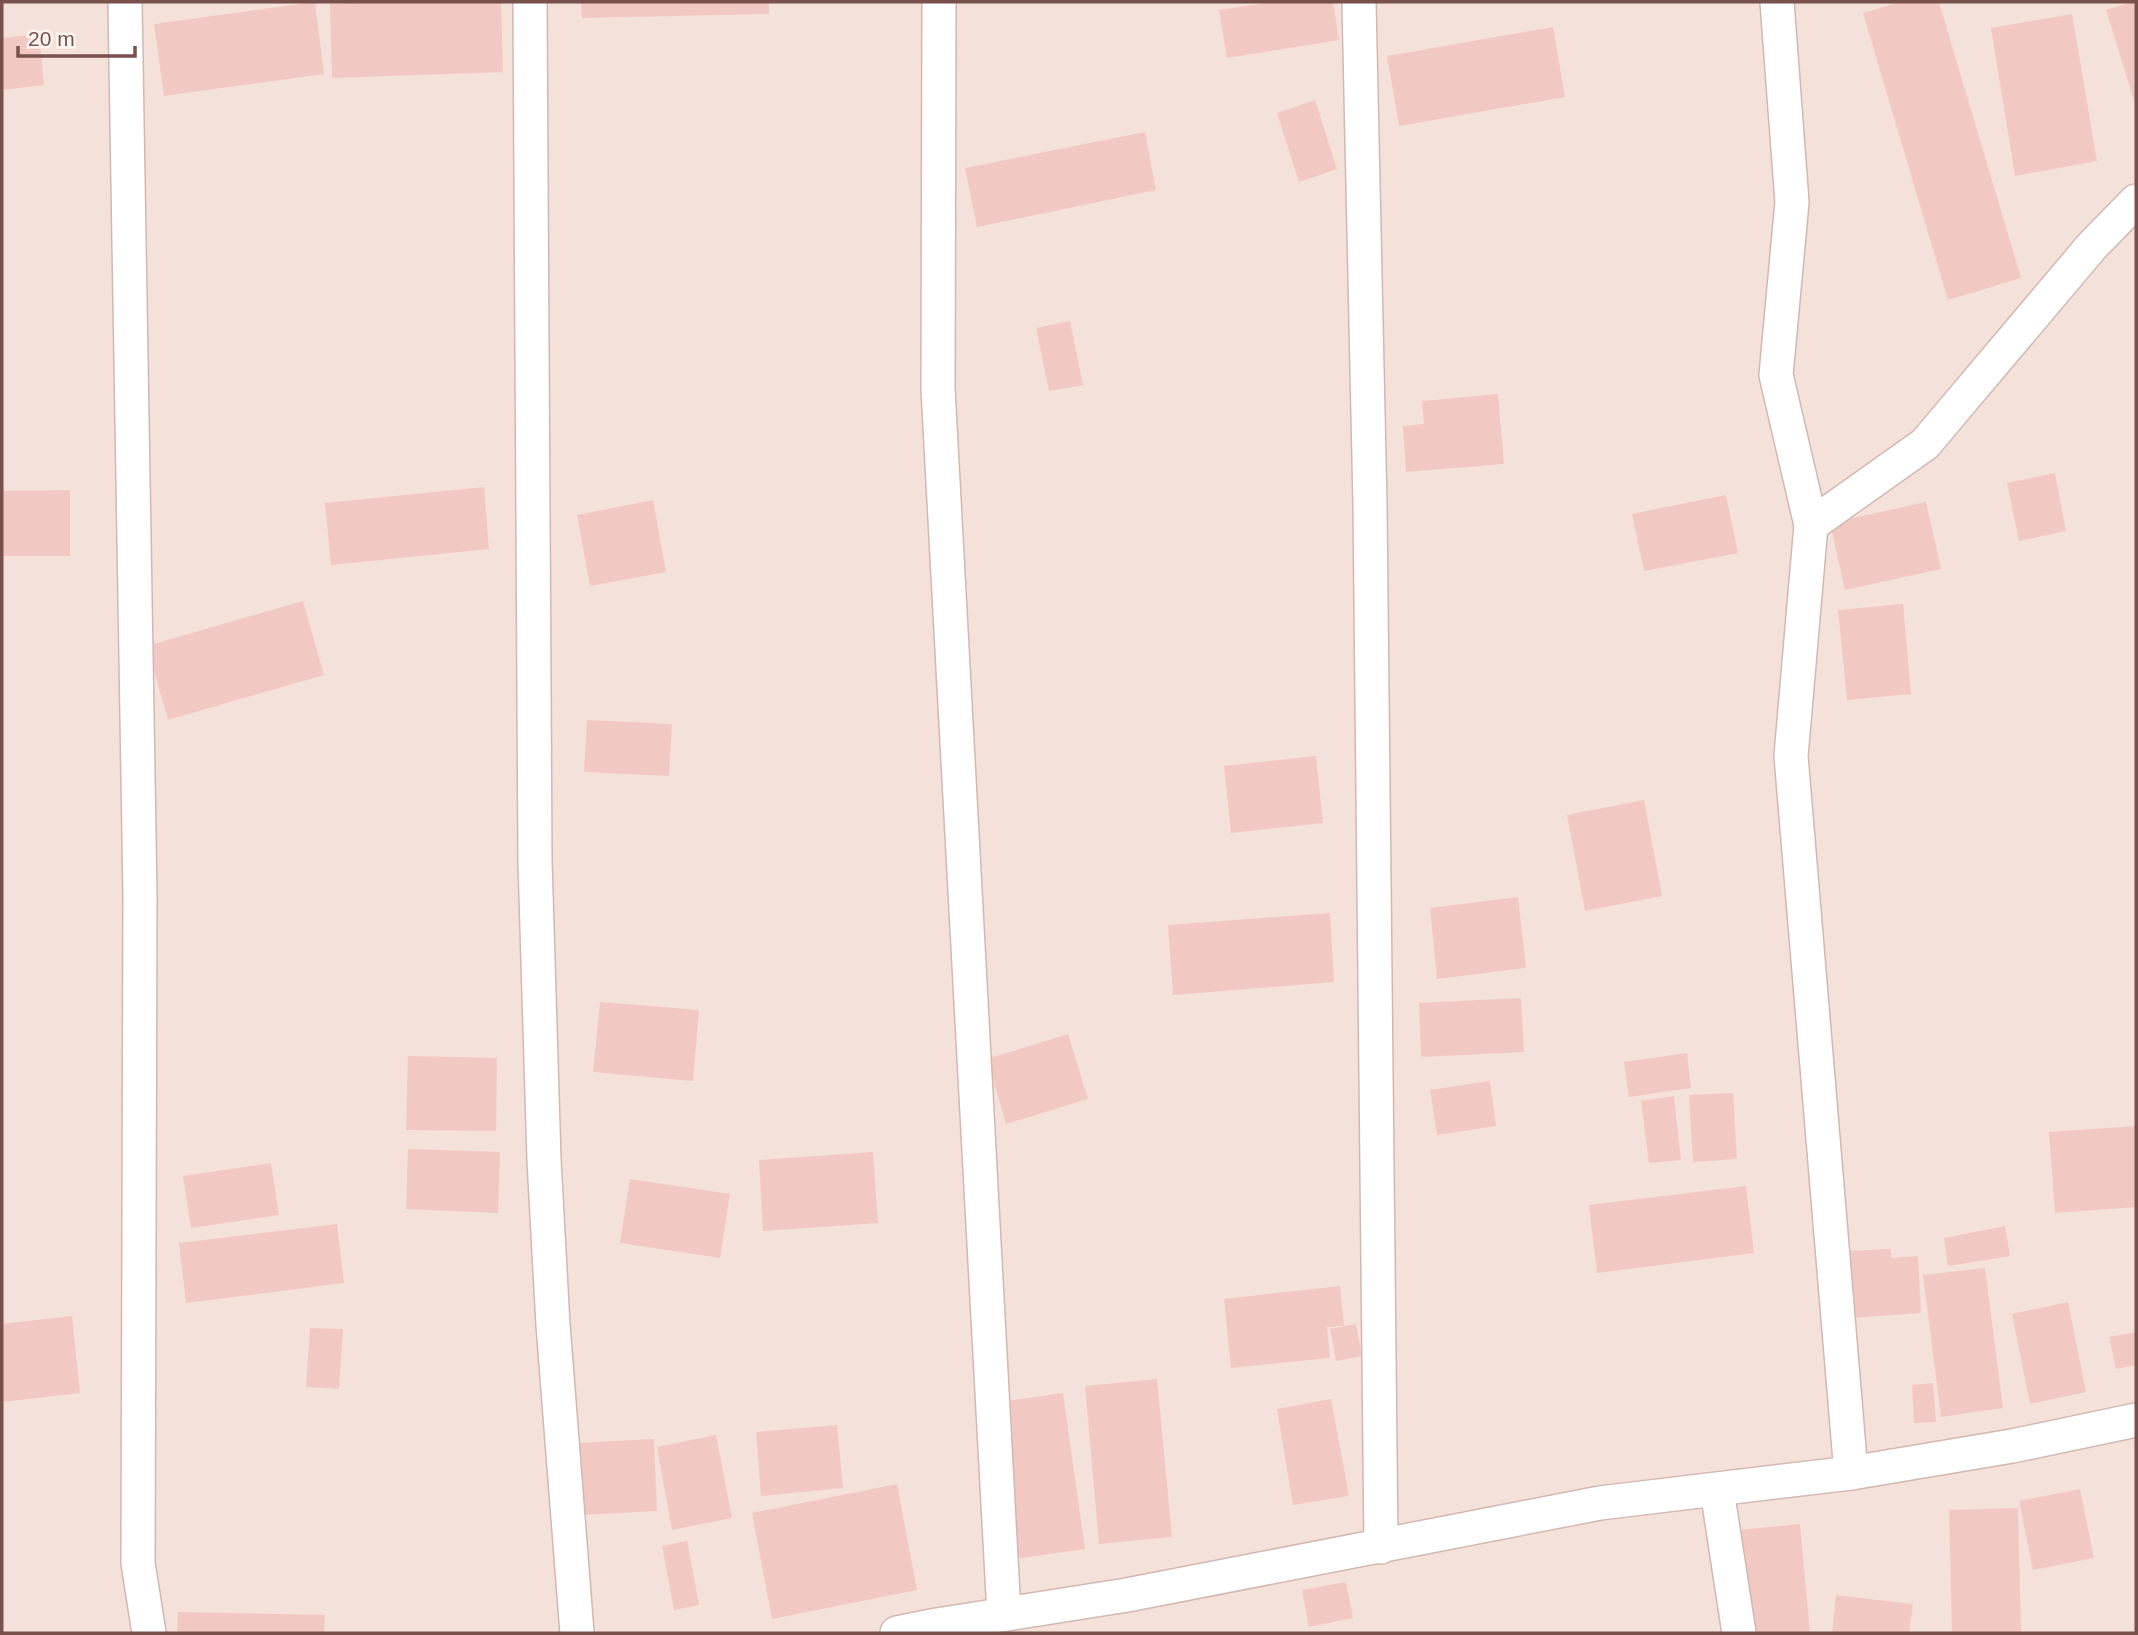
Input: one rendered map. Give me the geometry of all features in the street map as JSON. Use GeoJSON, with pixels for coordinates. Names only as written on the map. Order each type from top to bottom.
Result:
{"type":"FeatureCollection","features":[{"type":"Feature","properties":{"kind":"street"},"geometry":{"type":"LineString","coordinates":[[125,2],[140,896],[138,1563],[149,1633]]}},
{"type":"Feature","properties":{"kind":"street"},"geometry":{"type":"LineString","coordinates":[[530,2],[538,970],[553,1325],[577,1633]]}},
{"type":"Feature","properties":{"kind":"street"},"geometry":{"type":"LineString","coordinates":[[939,2],[937,389],[1004,1614]]}},
{"type":"Feature","properties":{"kind":"street"},"geometry":{"type":"LineString","coordinates":[[1359,2],[1370,505],[1381,1547]]}},
{"type":"Feature","properties":{"kind":"street"},"geometry":{"type":"LineString","coordinates":[[1777,2],[1792,202],[1776,375],[1811,525],[1791,756],[1851,1473]]}},
{"type":"Feature","properties":{"kind":"street"},"geometry":{"type":"LineString","coordinates":[[1811,525],[1925,444],[2092,247],[2136,201]]}},
{"type":"Feature","properties":{"kind":"street"},"geometry":{"type":"LineString","coordinates":[[897,1633],[1128,1595],[1600,1503],[1851,1473],[2012,1446],[2136,1420]]}},
{"type":"Feature","properties":{"kind":"street"},"geometry":{"type":"LineString","coordinates":[[1717,1490],[1738,1633]]}},
{"type":"Feature","properties":{"kind":"shaded area"},"geometry":{"type":"Polygon","coordinates":[[[2,2],[2136,2],[2136,1633],[2,1633],[2,2]]]}},
{"type":"Feature","properties":{"kind":"building"},"geometry":{"type":"Polygon","coordinates":[[[315,2],[324,74],[164,96],[154,24],[315,2]]]}},
{"type":"Feature","properties":{"kind":"building"},"geometry":{"type":"Polygon","coordinates":[[[501,2],[503,72],[332,78],[330,4],[501,2]]]}},
{"type":"Feature","properties":{"kind":"building"},"geometry":{"type":"Polygon","coordinates":[[[581,2],[769,2],[769,14],[582,18],[581,2]]]}},
{"type":"Feature","properties":{"kind":"building"},"geometry":{"type":"Polygon","coordinates":[[[1273,2],[1333,2],[1339,40],[1227,58],[1219,10],[1273,2]]]}},
{"type":"Feature","properties":{"kind":"building"},"geometry":{"type":"Polygon","coordinates":[[[1900,2],[1939,2],[2021,278],[1948,300],[1863,13],[1900,2]]]}},
{"type":"Feature","properties":{"kind":"building"},"geometry":{"type":"Polygon","coordinates":[[[2136,2],[2136,107],[2106,10],[2136,2]]]}},
{"type":"Feature","properties":{"kind":"building"},"geometry":{"type":"Polygon","coordinates":[[[2072,14],[2097,161],[2015,176],[1991,28],[2072,14]]]}},
{"type":"Feature","properties":{"kind":"building"},"geometry":{"type":"Polygon","coordinates":[[[1553,27],[1565,97],[1399,126],[1387,56],[1553,27]]]}},
{"type":"Feature","properties":{"kind":"building"},"geometry":{"type":"Polygon","coordinates":[[[39,34],[44,85],[2,90],[2,38],[39,34]]]}},
{"type":"Feature","properties":{"kind":"building"},"geometry":{"type":"Polygon","coordinates":[[[1315,100],[1337,169],[1299,182],[1277,113],[1315,100]]]}},
{"type":"Feature","properties":{"kind":"building"},"geometry":{"type":"Polygon","coordinates":[[[1145,132],[1156,190],[977,227],[965,168],[1145,132]]]}},
{"type":"Feature","properties":{"kind":"building"},"geometry":{"type":"Polygon","coordinates":[[[1070,321],[1083,385],[1049,391],[1036,328],[1070,321]]]}},
{"type":"Feature","properties":{"kind":"building"},"geometry":{"type":"Polygon","coordinates":[[[1498,394],[1504,464],[1406,472],[1403,426],[1424,424],[1422,401],[1498,394]]]}},
{"type":"Feature","properties":{"kind":"building"},"geometry":{"type":"Polygon","coordinates":[[[2055,473],[2066,531],[2019,541],[2007,483],[2055,473]]]}},
{"type":"Feature","properties":{"kind":"building"},"geometry":{"type":"Polygon","coordinates":[[[484,487],[489,549],[331,565],[325,503],[484,487]]]}},
{"type":"Feature","properties":{"kind":"building"},"geometry":{"type":"Polygon","coordinates":[[[70,490],[70,556],[2,556],[2,491],[70,490]]]}},
{"type":"Feature","properties":{"kind":"building"},"geometry":{"type":"Polygon","coordinates":[[[1726,495],[1738,553],[1644,571],[1632,514],[1726,495]]]}},
{"type":"Feature","properties":{"kind":"building"},"geometry":{"type":"Polygon","coordinates":[[[653,500],[666,572],[590,586],[577,515],[653,500]]]}},
{"type":"Feature","properties":{"kind":"building"},"geometry":{"type":"Polygon","coordinates":[[[1926,502],[1941,569],[1845,590],[1830,523],[1926,502]]]}},
{"type":"Feature","properties":{"kind":"building"},"geometry":{"type":"Polygon","coordinates":[[[303,601],[324,675],[168,720],[147,646],[303,601]]]}},
{"type":"Feature","properties":{"kind":"building"},"geometry":{"type":"Polygon","coordinates":[[[1903,604],[1911,694],[1847,700],[1838,610],[1903,604]]]}},
{"type":"Feature","properties":{"kind":"building"},"geometry":{"type":"Polygon","coordinates":[[[587,720],[672,724],[669,776],[584,772],[587,720]]]}},
{"type":"Feature","properties":{"kind":"building"},"geometry":{"type":"Polygon","coordinates":[[[1316,756],[1323,823],[1231,833],[1224,766],[1316,756]]]}},
{"type":"Feature","properties":{"kind":"building"},"geometry":{"type":"Polygon","coordinates":[[[1644,800],[1662,896],[1585,911],[1567,815],[1644,800]]]}},
{"type":"Feature","properties":{"kind":"building"},"geometry":{"type":"Polygon","coordinates":[[[1518,897],[1526,968],[1437,979],[1430,908],[1518,897]]]}},
{"type":"Feature","properties":{"kind":"building"},"geometry":{"type":"Polygon","coordinates":[[[1330,913],[1334,982],[1173,995],[1168,925],[1330,913]]]}},
{"type":"Feature","properties":{"kind":"building"},"geometry":{"type":"Polygon","coordinates":[[[1521,998],[1524,1052],[1421,1057],[1419,1003],[1521,998]]]}},
{"type":"Feature","properties":{"kind":"building"},"geometry":{"type":"Polygon","coordinates":[[[600,1002],[699,1010],[693,1081],[593,1072],[600,1002]]]}},
{"type":"Feature","properties":{"kind":"building"},"geometry":{"type":"Polygon","coordinates":[[[1068,1034],[1088,1099],[1006,1124],[987,1059],[1068,1034]]]}},
{"type":"Feature","properties":{"kind":"building"},"geometry":{"type":"Polygon","coordinates":[[[1687,1053],[1691,1088],[1629,1097],[1624,1062],[1687,1053]]]}},
{"type":"Feature","properties":{"kind":"building"},"geometry":{"type":"Polygon","coordinates":[[[408,1056],[497,1058],[496,1131],[406,1130],[408,1056]]]}},
{"type":"Feature","properties":{"kind":"building"},"geometry":{"type":"Polygon","coordinates":[[[1490,1081],[1496,1126],[1437,1135],[1430,1090],[1490,1081]]]}},
{"type":"Feature","properties":{"kind":"building"},"geometry":{"type":"Polygon","coordinates":[[[1733,1093],[1737,1159],[1693,1162],[1689,1095],[1733,1093]]]}},
{"type":"Feature","properties":{"kind":"building"},"geometry":{"type":"Polygon","coordinates":[[[1674,1096],[1681,1160],[1649,1163],[1641,1101],[1674,1096]]]}},
{"type":"Feature","properties":{"kind":"building"},"geometry":{"type":"Polygon","coordinates":[[[2136,1126],[2136,1207],[2055,1213],[2049,1132],[2136,1126]]]}},
{"type":"Feature","properties":{"kind":"building"},"geometry":{"type":"Polygon","coordinates":[[[408,1149],[500,1152],[498,1213],[406,1209],[408,1149]]]}},
{"type":"Feature","properties":{"kind":"building"},"geometry":{"type":"Polygon","coordinates":[[[873,1152],[878,1223],[763,1231],[759,1160],[873,1152]]]}},
{"type":"Feature","properties":{"kind":"building"},"geometry":{"type":"Polygon","coordinates":[[[271,1163],[279,1215],[191,1228],[183,1176],[271,1163]]]}},
{"type":"Feature","properties":{"kind":"building"},"geometry":{"type":"Polygon","coordinates":[[[630,1179],[730,1194],[720,1258],[620,1243],[630,1179]]]}},
{"type":"Feature","properties":{"kind":"building"},"geometry":{"type":"Polygon","coordinates":[[[1746,1186],[1754,1253],[1597,1273],[1589,1205],[1746,1186]]]}},
{"type":"Feature","properties":{"kind":"building"},"geometry":{"type":"Polygon","coordinates":[[[337,1224],[344,1283],[186,1303],[179,1243],[337,1224]]]}},
{"type":"Feature","properties":{"kind":"building"},"geometry":{"type":"Polygon","coordinates":[[[2005,1226],[2010,1256],[1948,1266],[1944,1238],[2005,1226]]]}},
{"type":"Feature","properties":{"kind":"building"},"geometry":{"type":"Polygon","coordinates":[[[1891,1249],[1891,1258],[1918,1256],[1921,1313],[1850,1318],[1846,1251],[1891,1249]]]}},
{"type":"Feature","properties":{"kind":"building"},"geometry":{"type":"Polygon","coordinates":[[[1985,1268],[2003,1408],[1941,1417],[1923,1275],[1985,1268]]]}},
{"type":"Feature","properties":{"kind":"building"},"geometry":{"type":"Polygon","coordinates":[[[1340,1286],[1344,1326],[1327,1327],[1330,1358],[1231,1368],[1224,1299],[1340,1286]]]}},
{"type":"Feature","properties":{"kind":"building"},"geometry":{"type":"Polygon","coordinates":[[[2068,1302],[2086,1392],[2030,1404],[2012,1314],[2068,1302]]]}},
{"type":"Feature","properties":{"kind":"building"},"geometry":{"type":"Polygon","coordinates":[[[72,1316],[80,1393],[2,1402],[2,1324],[72,1316]]]}},
{"type":"Feature","properties":{"kind":"building"},"geometry":{"type":"Polygon","coordinates":[[[1356,1324],[1362,1356],[1336,1361],[1330,1329],[1356,1324]]]}},
{"type":"Feature","properties":{"kind":"building"},"geometry":{"type":"Polygon","coordinates":[[[310,1328],[343,1329],[339,1389],[306,1387],[310,1328]]]}},
{"type":"Feature","properties":{"kind":"building"},"geometry":{"type":"Polygon","coordinates":[[[2136,1332],[2136,1365],[2116,1369],[2109,1337],[2136,1332]]]}},
{"type":"Feature","properties":{"kind":"building"},"geometry":{"type":"Polygon","coordinates":[[[1157,1379],[1172,1537],[1099,1544],[1085,1386],[1157,1379]]]}},
{"type":"Feature","properties":{"kind":"building"},"geometry":{"type":"Polygon","coordinates":[[[1933,1383],[1936,1422],[1914,1423],[1912,1385],[1933,1383]]]}},
{"type":"Feature","properties":{"kind":"building"},"geometry":{"type":"Polygon","coordinates":[[[1063,1393],[1085,1549],[1015,1559],[993,1403],[1063,1393]]]}},
{"type":"Feature","properties":{"kind":"building"},"geometry":{"type":"Polygon","coordinates":[[[1331,1399],[1349,1496],[1293,1505],[1277,1409],[1331,1399]]]}},
{"type":"Feature","properties":{"kind":"building"},"geometry":{"type":"Polygon","coordinates":[[[837,1425],[843,1488],[761,1496],[756,1432],[837,1425]]]}},
{"type":"Feature","properties":{"kind":"building"},"geometry":{"type":"Polygon","coordinates":[[[716,1435],[732,1518],[672,1530],[657,1447],[716,1435]]]}},
{"type":"Feature","properties":{"kind":"building"},"geometry":{"type":"Polygon","coordinates":[[[654,1439],[657,1511],[579,1515],[576,1443],[654,1439]]]}},
{"type":"Feature","properties":{"kind":"building"},"geometry":{"type":"Polygon","coordinates":[[[897,1484],[917,1590],[772,1619],[752,1513],[897,1484]]]}},
{"type":"Feature","properties":{"kind":"building"},"geometry":{"type":"Polygon","coordinates":[[[2080,1489],[2094,1558],[2033,1570],[2019,1501],[2080,1489]]]}},
{"type":"Feature","properties":{"kind":"building"},"geometry":{"type":"Polygon","coordinates":[[[2018,1508],[2021,1633],[1952,1633],[1949,1510],[2018,1508]]]}},
{"type":"Feature","properties":{"kind":"building"},"geometry":{"type":"Polygon","coordinates":[[[1800,1524],[1810,1633],[1747,1633],[1738,1530],[1800,1524]]]}},
{"type":"Feature","properties":{"kind":"building"},"geometry":{"type":"Polygon","coordinates":[[[687,1541],[699,1605],[674,1610],[662,1546],[687,1541]]]}},
{"type":"Feature","properties":{"kind":"building"},"geometry":{"type":"Polygon","coordinates":[[[1346,1582],[1353,1618],[1309,1627],[1302,1590],[1346,1582]]]}},
{"type":"Feature","properties":{"kind":"building"},"geometry":{"type":"Polygon","coordinates":[[[1836,1595],[1913,1604],[1909,1633],[1832,1633],[1836,1595]]]}},
{"type":"Feature","properties":{"kind":"building"},"geometry":{"type":"Polygon","coordinates":[[[178,1612],[325,1615],[324,1633],[177,1633],[178,1612]]]}}]}
